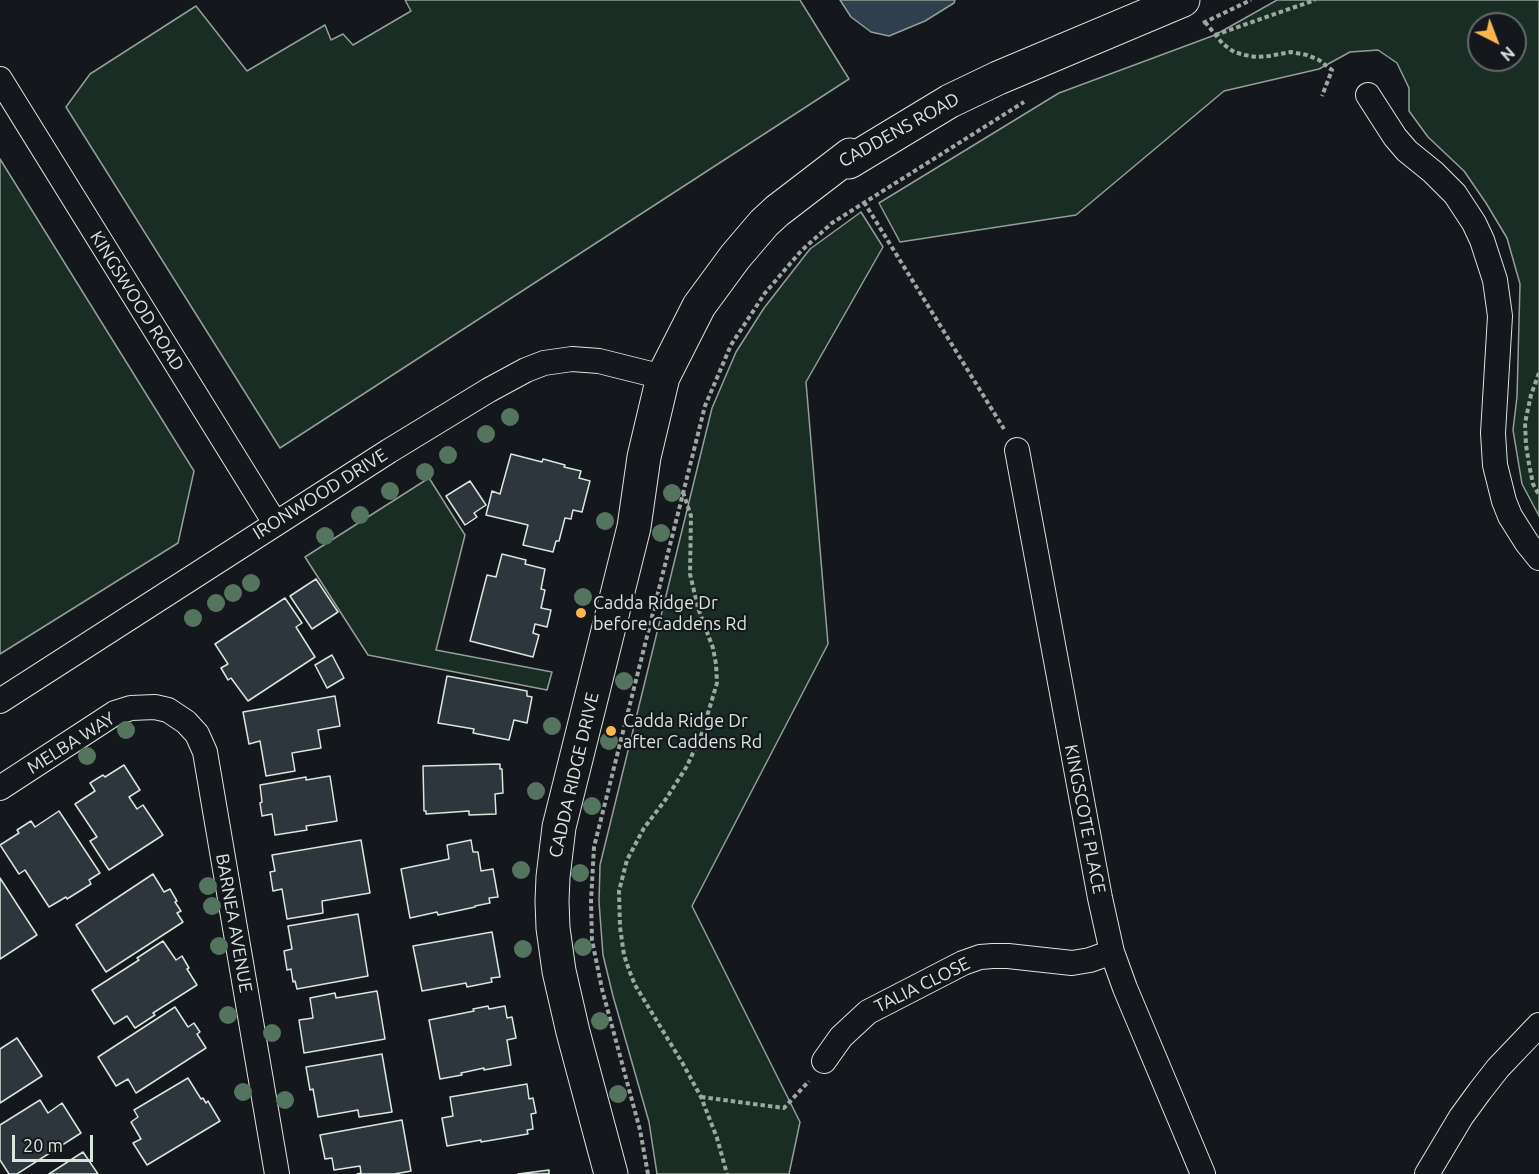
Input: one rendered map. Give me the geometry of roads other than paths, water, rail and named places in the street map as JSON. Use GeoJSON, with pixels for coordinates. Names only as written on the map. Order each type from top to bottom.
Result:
{"type":"FeatureCollection","features":[{"type":"Feature","properties":{"kind":"street","name":"CADDENS ROAD"},"geometry":{"type":"LineString","coordinates":[[663,376],[699,306],[735,257],[777,211],[850,155],[849,162],[951,101],[1073,45],[1194,16]]}},
{"type":"Feature","properties":{"kind":"street","name":"KINGSWOOD ROAD"},"geometry":{"type":"LineString","coordinates":[[0,79],[275,523]]}},
{"type":"Feature","properties":{"kind":"street"},"geometry":{"type":"LineString","coordinates":[[1368,95],[1395,137],[1407,151],[1433,172],[1455,195],[1474,223],[1482,240],[1495,280],[1500,316],[1492,433],[1495,465],[1510,516],[1539,558]]}},
{"type":"Feature","properties":{"kind":"street","name":"IRONWOOD DRIVE"},"geometry":{"type":"LineString","coordinates":[[0,701],[388,451],[526,370],[544,363],[572,359],[599,361],[663,376]]}},
{"type":"Feature","properties":{"kind":"street","name":"CADDA RIDGE DRIVE"},"geometry":{"type":"LineString","coordinates":[[611,1174],[570,1022],[559,971],[553,928],[553,877],[559,827],[634,527],[644,457],[663,376]]}},
{"type":"Feature","properties":{"kind":"street","name":"KINGSCOTE PLACE"},"geometry":{"type":"LineString","coordinates":[[1017,450],[1112,952],[1203,1174]]}},
{"type":"Feature","properties":{"kind":"street","name":"MELBA WAY"},"geometry":{"type":"LineString","coordinates":[[0,788],[115,713],[145,706]]}},
{"type":"Feature","properties":{"kind":"street","name":"BARNEA AVENUE"},"geometry":{"type":"LineString","coordinates":[[145,706],[168,710],[186,722],[197,734],[205,752],[277,1174]]}},
{"type":"Feature","properties":{"kind":"street","name":"TALIA CLOSE"},"geometry":{"type":"LineString","coordinates":[[824,1061],[841,1037],[868,1012],[963,963],[980,957],[1008,956],[1072,963],[1090,960],[1112,952]]}},
{"type":"Feature","properties":{"kind":"street"},"geometry":{"type":"LineString","coordinates":[[1427,1174],[1461,1117],[1479,1092],[1498,1068],[1539,1025]]}},
{"type":"Feature","properties":{"kind":"water"},"geometry":{"type":"Polygon","coordinates":[[[840,0],[955,0],[954,3],[925,21],[889,36],[871,32],[851,17],[840,0]]]}},
{"type":"Feature","properties":{"kind":"place","name":"Cadda Ridge Dr before Caddens Rd"},"geometry":{"type":"Point","coordinates":[581,613]}},
{"type":"Feature","properties":{"kind":"place","name":"Cadda Ridge Dr after Caddens Rd"},"geometry":{"type":"Point","coordinates":[611,731]}}]}
